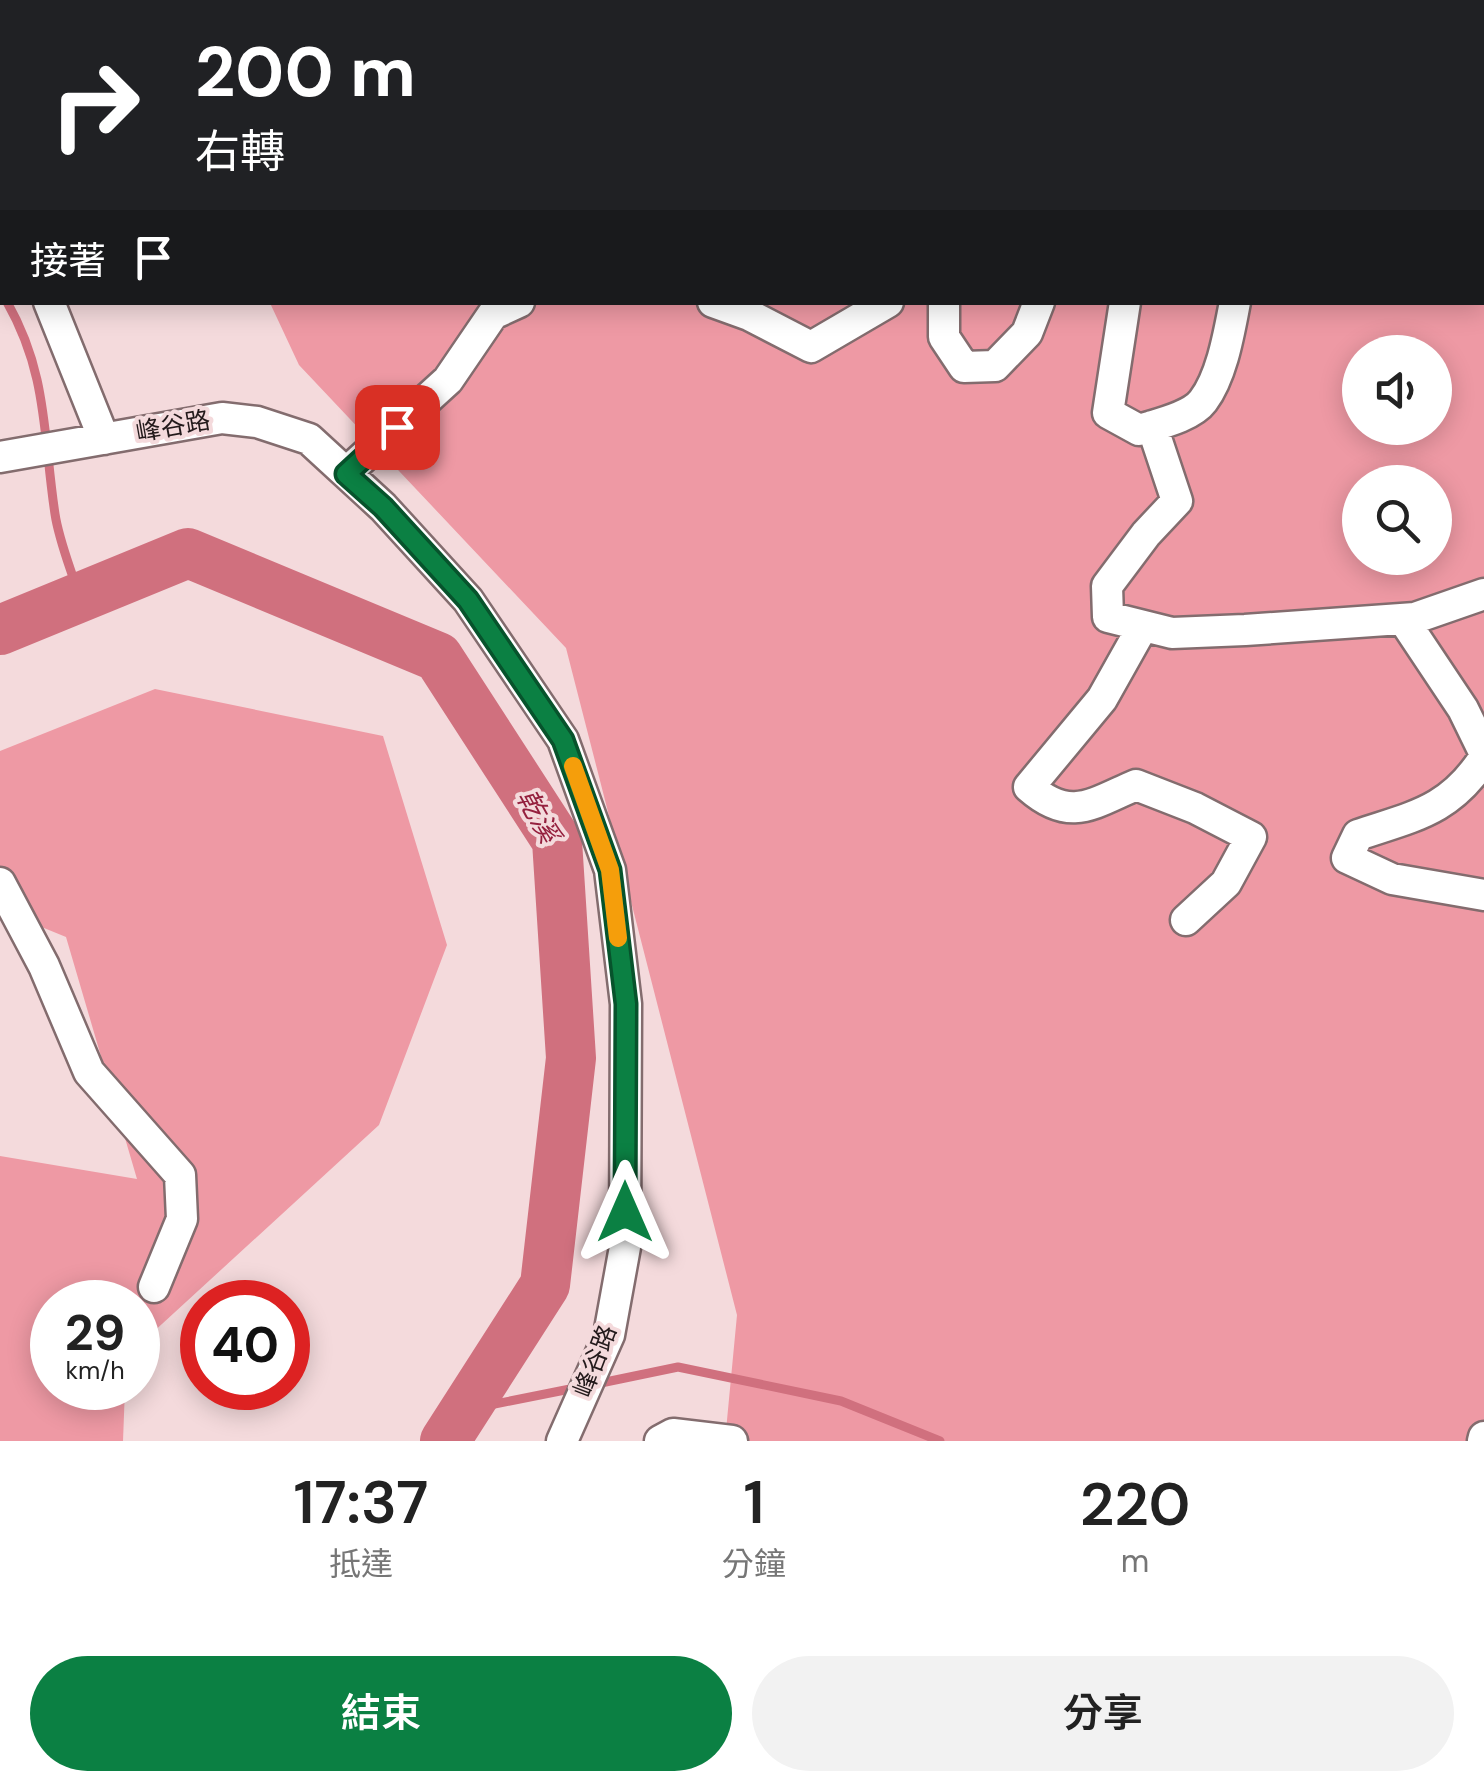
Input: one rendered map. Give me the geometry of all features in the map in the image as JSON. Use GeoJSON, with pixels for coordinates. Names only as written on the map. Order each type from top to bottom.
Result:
{"type":"FeatureCollection","features":[{"type":"Feature","properties":{"kind":"street"},"geometry":{"type":"LineString","coordinates":[[50,305],[104,439]]}},
{"type":"Feature","properties":{"kind":"street"},"geometry":{"type":"LineString","coordinates":[[346,474],[448,380],[493,314],[512,305]]}},
{"type":"Feature","properties":{"kind":"street"},"geometry":{"type":"LineString","coordinates":[[721,305],[811,347],[883,305]]}},
{"type":"Feature","properties":{"kind":"street"},"geometry":{"type":"LineString","coordinates":[[944,305],[944,337],[964,367],[995,366],[1027,333],[1038,305]]}},
{"type":"Feature","properties":{"kind":"street"},"geometry":{"type":"LineString","coordinates":[[1124,305],[1108,413],[1139,430],[1202,403],[1216,373],[1234,305]]}},
{"type":"Feature","properties":{"kind":"street","name":"峰谷路"},"geometry":{"type":"LineString","coordinates":[[26,453],[222,418],[257,422],[309,439],[383,507],[468,600],[563,740],[610,870],[626,1004],[624,1247],[609,1335],[562,1441]]}},
{"type":"Feature","properties":{"kind":"street"},"geometry":{"type":"LineString","coordinates":[[1152,426],[1177,501],[1108,586],[1108,617],[1172,634],[1403,619],[1484,594]]}},
{"type":"Feature","properties":{"kind":"street"},"geometry":{"type":"LineString","coordinates":[[1403,619],[1463,709],[1484,755],[1467,785],[1428,812],[1358,835],[1347,858],[1392,879],[1484,895]]}},
{"type":"Feature","properties":{"kind":"street"},"geometry":{"type":"LineString","coordinates":[[1143,626],[1102,699],[1029,787],[1050,805],[1082,808],[1136,786],[1195,808],[1251,837],[1226,883],[1186,920]]}},
{"type":"Feature","properties":{"kind":"street"},"geometry":{"type":"LineString","coordinates":[[0,883],[44,966],[89,1072],[180,1175],[182,1219],[157,1280]]}},
{"type":"Feature","properties":{"kind":"street"},"geometry":{"type":"LineString","coordinates":[[660,1441],[673,1434],[732,1441]]}},
{"type":"Feature","properties":{"kind":"shaded area"},"geometry":{"type":"Polygon","coordinates":[[[271,305],[1484,305],[1484,1441],[725,1441],[737,1315],[566,648],[299,365],[271,305]]]}},
{"type":"Feature","properties":{"kind":"shaded area"},"geometry":{"type":"Polygon","coordinates":[[[155,689],[383,736],[447,945],[379,1125],[210,1280],[180,1280],[180,1307],[160,1326],[160,1280],[30,1280],[30,1410],[124,1410],[123,1441],[0,1441],[0,1156],[137,1179],[66,937],[0,910],[0,751],[155,689]]]}},
{"type":"Feature","properties":{"kind":"waterway"},"geometry":{"type":"LineString","coordinates":[[8,305],[37,380],[57,524],[79,596]]}},
{"type":"Feature","properties":{"kind":"waterway","name":"乾溪"},"geometry":{"type":"LineString","coordinates":[[0,630],[188,553],[438,657],[557,841],[571,1058],[545,1285],[445,1441]]}},
{"type":"Feature","properties":{"kind":"waterway"},"geometry":{"type":"LineString","coordinates":[[596,1384],[678,1367],[841,1401],[940,1441]]}},
{"type":"Feature","properties":{"kind":"waterway"},"geometry":{"type":"LineString","coordinates":[[465,1410],[580,1387]]}},
{"type":"Feature","properties":{"kind":"slow traffic"},"geometry":{"type":"LineString","coordinates":[[573,766],[610,870],[618,938]]}},
{"type":"Feature","properties":{"kind":"route"},"geometry":{"type":"LineString","coordinates":[[397,427],[346,474],[383,507],[468,600],[563,740],[610,870],[626,1004],[625,1212]]}}]}
